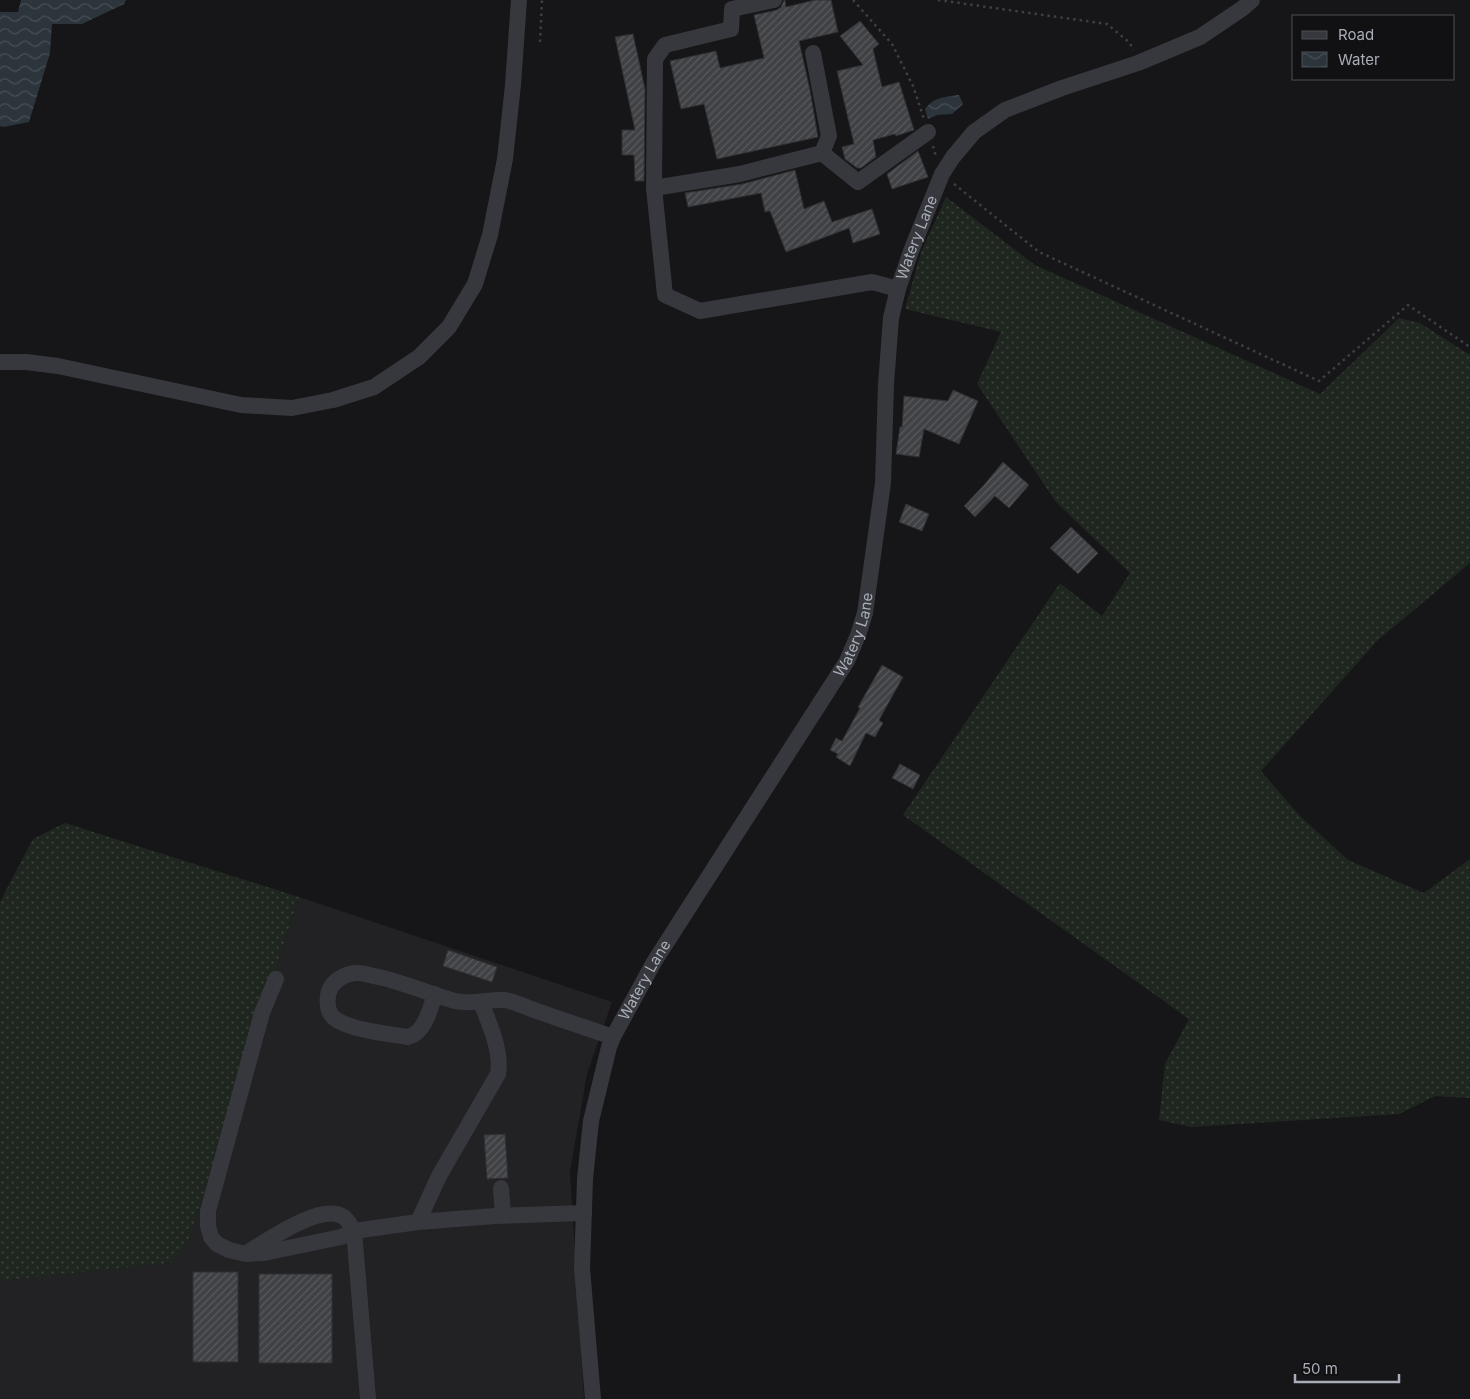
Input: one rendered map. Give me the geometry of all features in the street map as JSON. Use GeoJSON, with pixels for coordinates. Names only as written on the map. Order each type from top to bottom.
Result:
{"type":"FeatureCollection","features":[{"type":"Feature","properties":{"kind":"street"},"geometry":{"type":"LineString","coordinates":[[0,362],[26,362],[58,366],[241,405],[292,408],[333,400],[374,387],[419,357],[450,327],[475,284],[490,235],[505,159],[514,85],[519,0]]}},
{"type":"Feature","properties":{"kind":"street"},"geometry":{"type":"LineString","coordinates":[[774,0],[732,9],[731,29],[665,45],[655,59],[654,188],[665,295],[700,311],[872,282],[898,289]]}},
{"type":"Feature","properties":{"kind":"street","name":"Watery Lane"},"geometry":{"type":"LineString","coordinates":[[593,1399],[582,1268],[585,1179],[591,1121],[612,1037],[654,962],[846,661],[858,635],[864,613],[883,483],[886,384],[891,318],[898,289],[911,251],[942,174],[953,157],[974,132],[1004,110],[1062,88],[1138,63],[1200,37],[1252,0]]}},
{"type":"Feature","properties":{"kind":"street"},"geometry":{"type":"LineString","coordinates":[[813,53],[829,136],[822,154]]}},
{"type":"Feature","properties":{"kind":"street"},"geometry":{"type":"LineString","coordinates":[[822,154],[858,182],[928,132]]}},
{"type":"Feature","properties":{"kind":"street"},"geometry":{"type":"LineString","coordinates":[[654,188],[740,174],[822,154]]}},
{"type":"Feature","properties":{"kind":"street"},"geometry":{"type":"LineString","coordinates":[[435,994],[420,1030],[414,1036],[408,1037],[354,1027],[333,1017],[327,1007],[330,988],[337,980],[354,973],[394,981],[435,994],[456,1001],[468,1003],[506,1000],[612,1037]]}},
{"type":"Feature","properties":{"kind":"street"},"geometry":{"type":"LineString","coordinates":[[276,979],[262,1013],[208,1211],[208,1226],[211,1237],[217,1244],[229,1250],[246,1254],[264,1253],[341,1237],[354,1231],[418,1222],[503,1215],[584,1213]]}},
{"type":"Feature","properties":{"kind":"street"},"geometry":{"type":"LineString","coordinates":[[418,1222],[439,1176],[498,1074],[500,1065],[498,1053],[481,1002]]}},
{"type":"Feature","properties":{"kind":"street"},"geometry":{"type":"LineString","coordinates":[[501,1188],[503,1215]]}},
{"type":"Feature","properties":{"kind":"street"},"geometry":{"type":"LineString","coordinates":[[246,1254],[288,1228],[326,1213],[344,1216],[354,1231],[368,1399]]}},
{"type":"Feature","properties":{"kind":"path"},"geometry":{"type":"LineString","coordinates":[[540,42],[542,0]]}},
{"type":"Feature","properties":{"kind":"path"},"geometry":{"type":"LineString","coordinates":[[853,0],[892,44],[913,86],[942,174],[1039,252],[1319,381],[1408,305],[1470,347]]}},
{"type":"Feature","properties":{"kind":"path"},"geometry":{"type":"LineString","coordinates":[[938,0],[1107,24],[1130,43],[1138,63]]}},
{"type":"Feature","properties":{"kind":"shaded area"},"geometry":{"type":"Polygon","coordinates":[[[946,197],[1035,265],[1320,394],[1399,318],[1420,323],[1470,355],[1470,563],[1377,641],[1261,771],[1300,816],[1348,860],[1424,893],[1470,859],[1470,1098],[1435,1096],[1399,1114],[1191,1127],[1159,1120],[1165,1064],[1189,1019],[903,815],[1060,583],[1102,616],[1130,573],[1056,502],[977,384],[1001,332],[905,309],[921,252],[946,197]]]}},
{"type":"Feature","properties":{"kind":"shaded area"},"geometry":{"type":"Polygon","coordinates":[[[65,823],[299,897],[188,1243],[171,1263],[0,1281],[0,902],[33,839],[65,823]]]}},
{"type":"Feature","properties":{"kind":"shaded area"},"geometry":{"type":"Polygon","coordinates":[[[299,897],[612,1002],[587,1074],[570,1172],[584,1399],[0,1399],[0,1281],[171,1263],[188,1243],[299,897]]]}},
{"type":"Feature","properties":{"kind":"water"},"geometry":{"type":"Polygon","coordinates":[[[21,0],[126,0],[124,4],[82,24],[52,24],[50,53],[29,122],[3,127],[0,126],[0,12],[18,12],[21,0]]]}},
{"type":"Feature","properties":{"kind":"water"},"geometry":{"type":"Polygon","coordinates":[[[959,95],[963,104],[952,114],[937,115],[928,119],[925,109],[928,105],[940,98],[959,95]]]}},
{"type":"Feature","properties":{"kind":"building"},"geometry":{"type":"Polygon","coordinates":[[[784,0],[786,7],[815,0],[831,0],[838,32],[799,41],[818,137],[717,159],[704,104],[681,109],[670,61],[716,51],[720,68],[764,58],[754,15],[777,10],[781,7],[784,0]]]}},
{"type":"Feature","properties":{"kind":"building"},"geometry":{"type":"Polygon","coordinates":[[[860,21],[879,44],[873,49],[882,87],[899,82],[914,130],[896,136],[895,134],[873,140],[876,157],[861,168],[857,168],[845,159],[842,147],[854,144],[837,71],[863,65],[840,36],[860,21]]]}},
{"type":"Feature","properties":{"kind":"building"},"geometry":{"type":"Polygon","coordinates":[[[633,34],[645,89],[644,181],[635,181],[634,155],[622,155],[622,130],[635,130],[615,37],[633,34]]]}},
{"type":"Feature","properties":{"kind":"building"},"geometry":{"type":"Polygon","coordinates":[[[918,151],[928,177],[892,189],[887,174],[918,151]]]}},
{"type":"Feature","properties":{"kind":"building"},"geometry":{"type":"Polygon","coordinates":[[[795,170],[804,209],[824,201],[832,222],[872,209],[880,234],[853,243],[849,228],[786,252],[770,211],[765,212],[761,193],[688,207],[685,193],[742,184],[795,170]]]}},
{"type":"Feature","properties":{"kind":"building"},"geometry":{"type":"Polygon","coordinates":[[[953,390],[978,401],[959,444],[924,429],[919,457],[896,454],[900,427],[902,427],[904,396],[948,401],[953,390]]]}},
{"type":"Feature","properties":{"kind":"building"},"geometry":{"type":"Polygon","coordinates":[[[1003,462],[1029,485],[1009,508],[995,496],[975,517],[964,506],[1003,462]]]}},
{"type":"Feature","properties":{"kind":"building"},"geometry":{"type":"Polygon","coordinates":[[[906,504],[929,514],[922,531],[899,522],[906,504]]]}},
{"type":"Feature","properties":{"kind":"building"},"geometry":{"type":"Polygon","coordinates":[[[1071,527],[1098,553],[1078,574],[1050,548],[1071,527]]]}},
{"type":"Feature","properties":{"kind":"building"},"geometry":{"type":"Polygon","coordinates":[[[882,665],[903,677],[879,720],[883,723],[875,737],[866,733],[850,766],[836,757],[838,754],[830,750],[836,738],[842,741],[860,708],[858,707],[882,665]]]}},
{"type":"Feature","properties":{"kind":"building"},"geometry":{"type":"Polygon","coordinates":[[[900,764],[920,775],[913,789],[892,778],[900,764]]]}},
{"type":"Feature","properties":{"kind":"building"},"geometry":{"type":"Polygon","coordinates":[[[448,950],[497,967],[492,982],[443,966],[448,950]]]}},
{"type":"Feature","properties":{"kind":"building"},"geometry":{"type":"Polygon","coordinates":[[[505,1134],[508,1178],[487,1179],[484,1135],[505,1134]]]}},
{"type":"Feature","properties":{"kind":"building"},"geometry":{"type":"Polygon","coordinates":[[[193,1272],[238,1272],[238,1362],[193,1362],[193,1272]]]}},
{"type":"Feature","properties":{"kind":"building"},"geometry":{"type":"Polygon","coordinates":[[[259,1274],[332,1274],[332,1363],[259,1363],[259,1274]]]}}]}
